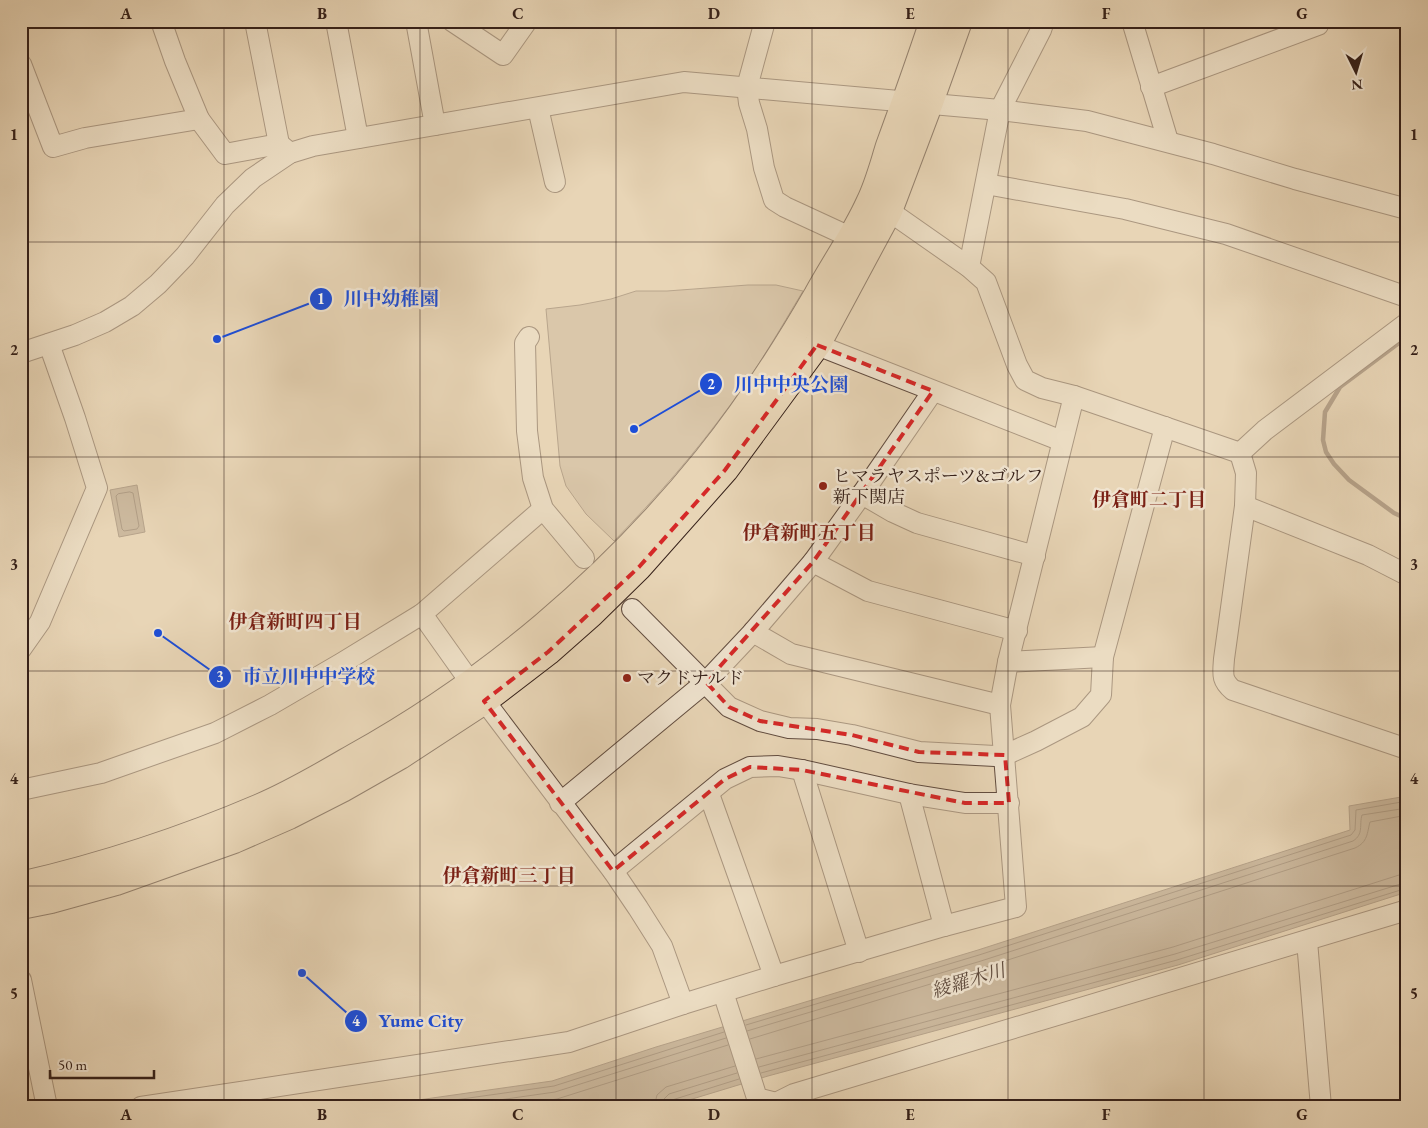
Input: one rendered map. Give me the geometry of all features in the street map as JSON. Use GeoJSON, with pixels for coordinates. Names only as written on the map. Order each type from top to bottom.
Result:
{"type":"FeatureCollection","features":[{"type":"Feature","properties":{"kind":"main road"},"geometry":{"type":"LineString","coordinates":[[21,885],[138,853],[262,806],[378,744],[433,710],[478,692],[548,652],[591,614],[639,567],[726,470],[817,345],[889,211],[917,103],[933,21]]}},
{"type":"Feature","properties":{"kind":"main road"},"geometry":{"type":"LineString","coordinates":[[21,906],[51,900],[116,882],[241,837],[289,816],[350,785],[400,756],[478,692],[611,564],[667,505],[701,466],[771,371],[802,322],[870,201],[959,21]]}},
{"type":"Feature","properties":{"kind":"street"},"geometry":{"type":"LineString","coordinates":[[161,21],[199,119],[225,154],[313,146],[684,82],[1000,110],[1087,121],[1168,141],[1295,179],[1407,209]]}},
{"type":"Feature","properties":{"kind":"street"},"geometry":{"type":"LineString","coordinates":[[255,21],[284,148]]}},
{"type":"Feature","properties":{"kind":"street"},"geometry":{"type":"LineString","coordinates":[[336,21],[358,138]]}},
{"type":"Feature","properties":{"kind":"street"},"geometry":{"type":"LineString","coordinates":[[416,21],[435,125]]}},
{"type":"Feature","properties":{"kind":"street"},"geometry":{"type":"LineString","coordinates":[[452,21],[503,55],[527,21]]}},
{"type":"Feature","properties":{"kind":"street"},"geometry":{"type":"LineString","coordinates":[[765,21],[747,87],[748,103],[757,129],[764,168],[774,200],[785,208],[850,237]]}},
{"type":"Feature","properties":{"kind":"street"},"geometry":{"type":"LineString","coordinates":[[969,267],[1000,110],[1044,21]]}},
{"type":"Feature","properties":{"kind":"street"},"geometry":{"type":"LineString","coordinates":[[1132,21],[1168,141]]}},
{"type":"Feature","properties":{"kind":"street"},"geometry":{"type":"LineString","coordinates":[[1151,87],[1318,25],[1319,21]]}},
{"type":"Feature","properties":{"kind":"street"},"geometry":{"type":"LineString","coordinates":[[21,64],[53,147],[86,138],[199,119]]}},
{"type":"Feature","properties":{"kind":"street"},"geometry":{"type":"LineString","coordinates":[[538,108],[555,182]]}},
{"type":"Feature","properties":{"kind":"street"},"geometry":{"type":"LineString","coordinates":[[21,353],[105,322],[132,306],[158,284],[186,256],[225,205],[284,148]]}},
{"type":"Feature","properties":{"kind":"street"},"geometry":{"type":"LineString","coordinates":[[986,184],[1125,209],[1226,234],[1407,297]]}},
{"type":"Feature","properties":{"kind":"street"},"geometry":{"type":"LineString","coordinates":[[889,211],[969,267],[986,282],[1016,365],[1025,380],[1042,388],[1074,396],[1240,453]]}},
{"type":"Feature","properties":{"kind":"street"},"geometry":{"type":"LineString","coordinates":[[1240,453],[1265,430],[1407,324]]}},
{"type":"Feature","properties":{"kind":"street"},"geometry":{"type":"LineString","coordinates":[[529,337],[524,343],[527,431],[533,478],[543,510],[584,558]]}},
{"type":"Feature","properties":{"kind":"street"},"geometry":{"type":"LineString","coordinates":[[21,649],[40,622],[96,488],[75,418],[49,344]]}},
{"type":"Feature","properties":{"kind":"street"},"geometry":{"type":"LineString","coordinates":[[817,345],[1062,441]]}},
{"type":"Feature","properties":{"kind":"street"},"geometry":{"type":"LineString","coordinates":[[560,803],[706,682],[753,632],[813,562],[933,391]]}},
{"type":"Feature","properties":{"kind":"street"},"geometry":{"type":"LineString","coordinates":[[142,1107],[569,1042],[774,976],[1016,907],[1000,706],[1008,662],[1074,396]]}},
{"type":"Feature","properties":{"kind":"street"},"geometry":{"type":"LineString","coordinates":[[632,609],[730,707],[760,721],[789,728],[817,729],[852,735],[919,752],[949,755],[994,756],[1005,754],[1036,741],[1082,717],[1101,694],[1103,657],[1165,427]]}},
{"type":"Feature","properties":{"kind":"street"},"geometry":{"type":"LineString","coordinates":[[1240,453],[1246,473],[1245,506],[1224,659],[1223,677],[1226,684],[1233,690],[1407,749]]}},
{"type":"Feature","properties":{"kind":"street"},"geometry":{"type":"LineString","coordinates":[[862,494],[917,524],[1035,556]]}},
{"type":"Feature","properties":{"kind":"street"},"geometry":{"type":"LineString","coordinates":[[1245,506],[1368,555],[1407,575]]}},
{"type":"Feature","properties":{"kind":"street"},"geometry":{"type":"LineString","coordinates":[[21,790],[101,773],[214,733],[270,705],[422,614],[543,510]]}},
{"type":"Feature","properties":{"kind":"street"},"geometry":{"type":"LineString","coordinates":[[813,562],[868,591],[1016,631]]}},
{"type":"Feature","properties":{"kind":"street"},"geometry":{"type":"LineString","coordinates":[[422,614],[638,908],[662,946],[683,1004]]}},
{"type":"Feature","properties":{"kind":"street"},"geometry":{"type":"LineString","coordinates":[[753,632],[791,654],[1000,706]]}},
{"type":"Feature","properties":{"kind":"street"},"geometry":{"type":"LineString","coordinates":[[1008,662],[1103,657]]}},
{"type":"Feature","properties":{"kind":"street"},"geometry":{"type":"LineString","coordinates":[[613,872],[725,780],[750,767],[778,766],[802,770],[909,794],[965,803],[1009,803]]}},
{"type":"Feature","properties":{"kind":"street"},"geometry":{"type":"LineString","coordinates":[[802,770],[859,952]]}},
{"type":"Feature","properties":{"kind":"street"},"geometry":{"type":"LineString","coordinates":[[708,794],[774,976]]}},
{"type":"Feature","properties":{"kind":"street"},"geometry":{"type":"LineString","coordinates":[[909,794],[944,926]]}},
{"type":"Feature","properties":{"kind":"street"},"geometry":{"type":"LineString","coordinates":[[723,992],[767,1104],[794,1094],[1407,910]]}},
{"type":"Feature","properties":{"kind":"street"},"geometry":{"type":"LineString","coordinates":[[1308,940],[1321,1107]]}},
{"type":"Feature","properties":{"kind":"street"},"geometry":{"type":"LineString","coordinates":[[21,980],[26,1026],[47,1107]]}},
{"type":"Feature","properties":{"kind":"highlighted area"},"geometry":{"type":"Polygon","coordinates":[[[817,345],[933,391],[813,562],[706,682],[729,707],[760,721],[852,735],[919,752],[1005,755],[1009,803],[965,803],[802,770],[750,767],[725,779],[613,871],[484,701],[548,652],[639,567],[725,470],[817,345]]]}},
{"type":"Feature","properties":{"kind":"shaded area"},"geometry":{"type":"Polygon","coordinates":[[[748,285],[776,285],[803,291],[760,362],[718,422],[675,474],[614,541],[586,514],[566,486],[560,466],[546,309],[611,299],[636,291],[667,291],[748,285]]]}},
{"type":"Feature","properties":{"kind":"water"},"geometry":{"type":"Polygon","coordinates":[[[137,485],[145,532],[119,537],[110,490],[137,485]]]}},
{"type":"Feature","properties":{"kind":"water","name":"綾羅木川"},"geometry":{"type":"Polygon","coordinates":[[[1407,796],[1407,892],[1178,965],[768,1076],[666,1107],[369,1107],[552,1081],[656,1047],[978,950],[1350,830],[1349,806],[1407,796]]]}},
{"type":"Feature","properties":{"kind":"waterway"},"geometry":{"type":"LineString","coordinates":[[1407,337],[1340,387],[1325,412],[1323,440],[1326,452],[1349,480],[1394,513],[1407,519]]}},
{"type":"Feature","properties":{"kind":"place","name":"川中幼稚園"},"geometry":{"type":"Point","coordinates":[217,339]}},
{"type":"Feature","properties":{"kind":"place","name":"川中中央公園"},"geometry":{"type":"Point","coordinates":[634,429]}},
{"type":"Feature","properties":{"kind":"place","name":"ヒマラヤスポーツ&ゴルフ 新下関店"},"geometry":{"type":"Point","coordinates":[823,486]}},
{"type":"Feature","properties":{"kind":"place","name":"市立川中中学校"},"geometry":{"type":"Point","coordinates":[158,633]}},
{"type":"Feature","properties":{"kind":"place","name":"マクドナルド"},"geometry":{"type":"Point","coordinates":[627,678]}},
{"type":"Feature","properties":{"kind":"place","name":"Yume City"},"geometry":{"type":"Point","coordinates":[302,973]}},
{"type":"Feature","properties":{"kind":"district","name":"伊倉町二丁目"},"geometry":{"type":"Point","coordinates":[1149,499]}},
{"type":"Feature","properties":{"kind":"district","name":"伊倉新町五丁目"},"geometry":{"type":"Point","coordinates":[809,532]}},
{"type":"Feature","properties":{"kind":"district","name":"伊倉新町四丁目"},"geometry":{"type":"Point","coordinates":[295,621]}},
{"type":"Feature","properties":{"kind":"district","name":"伊倉新町三丁目"},"geometry":{"type":"Point","coordinates":[509,875]}}]}
